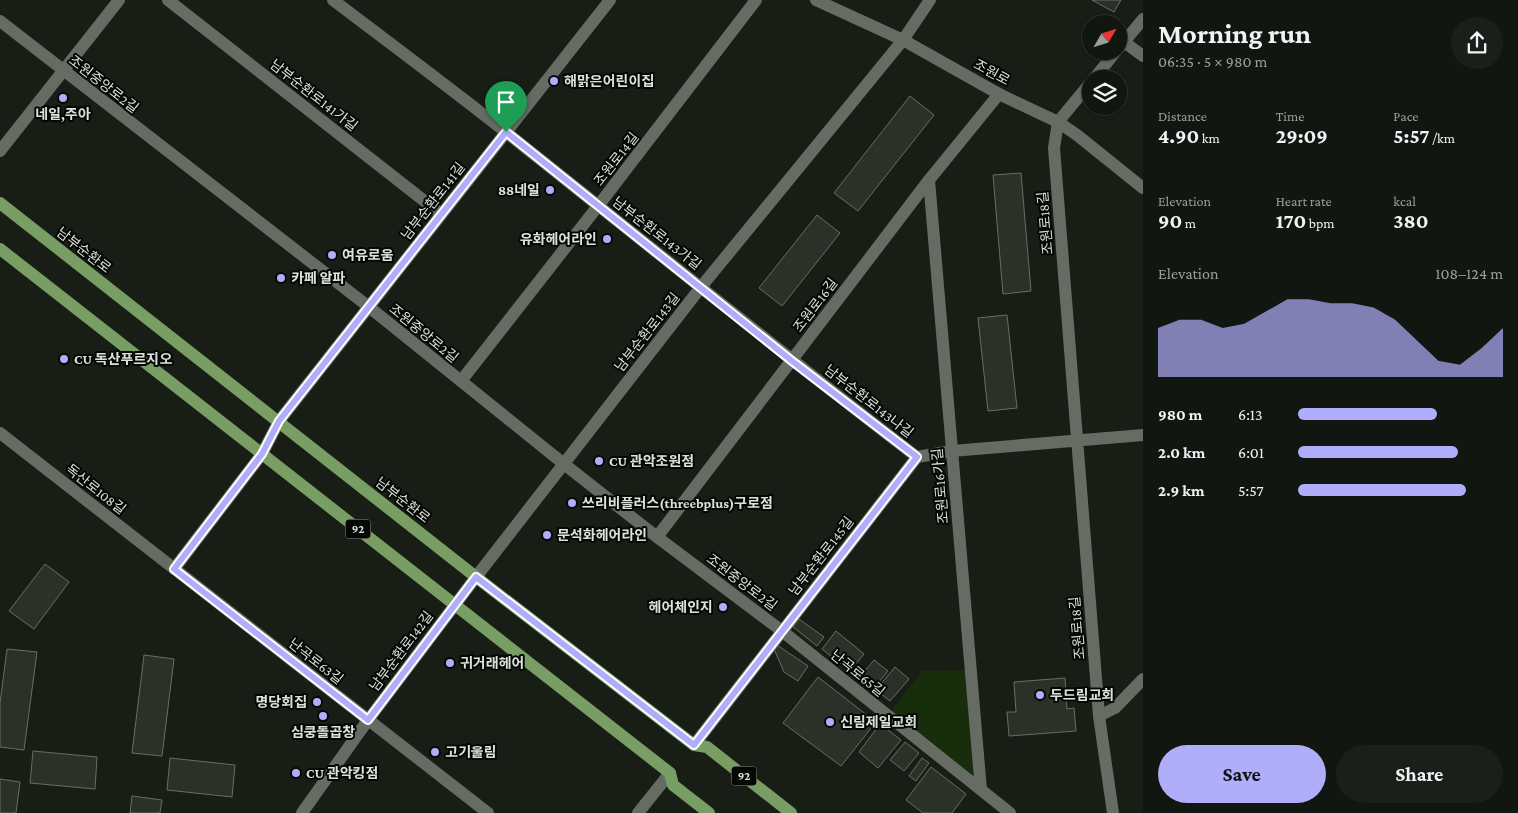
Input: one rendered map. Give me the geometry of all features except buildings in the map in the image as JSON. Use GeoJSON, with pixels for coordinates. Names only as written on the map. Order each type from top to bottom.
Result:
{"type":"FeatureCollection","features":[{"type":"Feature","properties":{"kind":"main road","name":"남부순환로"},"geometry":{"type":"LineString","coordinates":[[0,203],[476,577],[694,745],[707,747],[791,813]]}},
{"type":"Feature","properties":{"kind":"main road","name":"92"},"geometry":{"type":"LineString","coordinates":[[0,249],[670,773],[674,785],[709,813]]}},
{"type":"Feature","properties":{"kind":"street"},"geometry":{"type":"LineString","coordinates":[[0,151],[119,0]]}},
{"type":"Feature","properties":{"kind":"street","name":"남부순환로141가길"},"geometry":{"type":"LineString","coordinates":[[168,0],[441,214]]}},
{"type":"Feature","properties":{"kind":"street","name":"남부순환로143가길"},"geometry":{"type":"LineString","coordinates":[[333,0],[506,132],[701,287]]}},
{"type":"Feature","properties":{"kind":"street","name":"남부순환로141길"},"geometry":{"type":"LineString","coordinates":[[174,569],[262,454],[279,421],[610,0]]}},
{"type":"Feature","properties":{"kind":"street","name":"조원로14길"},"geometry":{"type":"LineString","coordinates":[[461,381],[756,0]]}},
{"type":"Feature","properties":{"kind":"street","name":"조원로"},"geometry":{"type":"LineString","coordinates":[[816,0],[903,40],[999,94],[1058,122],[1143,188]]}},
{"type":"Feature","properties":{"kind":"street","name":"남부순환로143길"},"geometry":{"type":"LineString","coordinates":[[476,577],[701,287],[903,40],[930,0]]}},
{"type":"Feature","properties":{"kind":"street"},"geometry":{"type":"LineString","coordinates":[[1128,37],[1143,19]]}},
{"type":"Feature","properties":{"kind":"street","name":"조원중앙로2길"},"geometry":{"type":"LineString","coordinates":[[0,21],[369,307],[657,537],[782,631]]}},
{"type":"Feature","properties":{"kind":"street"},"geometry":{"type":"LineString","coordinates":[[1128,50],[1143,56]]}},
{"type":"Feature","properties":{"kind":"street"},"geometry":{"type":"LineString","coordinates":[[1101,70],[1109,60]]}},
{"type":"Feature","properties":{"kind":"street"},"geometry":{"type":"LineString","coordinates":[[1058,122],[1082,93]]}},
{"type":"Feature","properties":{"kind":"street","name":"조원로16길"},"geometry":{"type":"LineString","coordinates":[[657,537],[929,180],[999,94]]}},
{"type":"Feature","properties":{"kind":"street","name":"조원로18길"},"geometry":{"type":"LineString","coordinates":[[1058,122],[1054,148],[1077,441],[1100,716],[1113,813]]}},
{"type":"Feature","properties":{"kind":"street","name":"조원로16가길"},"geometry":{"type":"LineString","coordinates":[[929,180],[981,790]]}},
{"type":"Feature","properties":{"kind":"street","name":"남부순환로143나길"},"geometry":{"type":"LineString","coordinates":[[701,287],[792,361],[917,457],[1077,441]]}},
{"type":"Feature","properties":{"kind":"street","name":"독산로108길"},"geometry":{"type":"LineString","coordinates":[[0,433],[174,569]]}},
{"type":"Feature","properties":{"kind":"street"},"geometry":{"type":"LineString","coordinates":[[1077,441],[1143,435]]}},
{"type":"Feature","properties":{"kind":"street","name":"남부순환로145길"},"geometry":{"type":"LineString","coordinates":[[694,745],[917,457]]}},
{"type":"Feature","properties":{"kind":"street","name":"난곡로63길"},"geometry":{"type":"LineString","coordinates":[[174,569],[488,813]]}},
{"type":"Feature","properties":{"kind":"street","name":"남부순환로142길"},"geometry":{"type":"LineString","coordinates":[[304,812],[368,720],[476,577]]}},
{"type":"Feature","properties":{"kind":"street","name":"난곡로65길"},"geometry":{"type":"LineString","coordinates":[[782,631],[1010,813]]}},
{"type":"Feature","properties":{"kind":"street"},"geometry":{"type":"LineString","coordinates":[[1100,716],[1116,708],[1143,679]]}},
{"type":"Feature","properties":{"kind":"street"},"geometry":{"type":"LineString","coordinates":[[638,813],[670,773]]}},
{"type":"Feature","properties":{"kind":"green space"},"geometry":{"type":"Polygon","coordinates":[[[966,670],[976,782],[891,711],[922,671],[966,670]]]}},
{"type":"Feature","properties":{"kind":"place","name":"해맑은어린이집"},"geometry":{"type":"Point","coordinates":[554,81]}},
{"type":"Feature","properties":{"kind":"place","name":"네일,주아"},"geometry":{"type":"Point","coordinates":[63,98]}},
{"type":"Feature","properties":{"kind":"place","name":"88네일"},"geometry":{"type":"Point","coordinates":[550,190]}},
{"type":"Feature","properties":{"kind":"place","name":"유화헤어라인"},"geometry":{"type":"Point","coordinates":[607,239]}},
{"type":"Feature","properties":{"kind":"place","name":"여유로움"},"geometry":{"type":"Point","coordinates":[332,255]}},
{"type":"Feature","properties":{"kind":"place","name":"카페 알파"},"geometry":{"type":"Point","coordinates":[281,278]}},
{"type":"Feature","properties":{"kind":"place","name":"CU 독산푸르지오"},"geometry":{"type":"Point","coordinates":[64,359]}},
{"type":"Feature","properties":{"kind":"place","name":"CU 관악조원점"},"geometry":{"type":"Point","coordinates":[599,461]}},
{"type":"Feature","properties":{"kind":"place","name":"쓰리비플러스(threebplus)구로점"},"geometry":{"type":"Point","coordinates":[572,503]}},
{"type":"Feature","properties":{"kind":"place","name":"문석화헤어라인"},"geometry":{"type":"Point","coordinates":[547,535]}},
{"type":"Feature","properties":{"kind":"place","name":"헤어체인지"},"geometry":{"type":"Point","coordinates":[723,607]}},
{"type":"Feature","properties":{"kind":"place","name":"귀거래헤어"},"geometry":{"type":"Point","coordinates":[450,663]}},
{"type":"Feature","properties":{"kind":"place","name":"두드림교회"},"geometry":{"type":"Point","coordinates":[1040,695]}},
{"type":"Feature","properties":{"kind":"place","name":"명당회집"},"geometry":{"type":"Point","coordinates":[317,702]}},
{"type":"Feature","properties":{"kind":"place","name":"심쿵돌곱창"},"geometry":{"type":"Point","coordinates":[323,716]}},
{"type":"Feature","properties":{"kind":"place","name":"신림제일교회"},"geometry":{"type":"Point","coordinates":[830,722]}},
{"type":"Feature","properties":{"kind":"place","name":"고기울림"},"geometry":{"type":"Point","coordinates":[435,752]}},
{"type":"Feature","properties":{"kind":"place","name":"CU 관악킹점"},"geometry":{"type":"Point","coordinates":[296,773]}},
{"type":"Feature","properties":{"kind":"route"},"geometry":{"type":"LineString","coordinates":[[506,132],[792,361],[917,457],[694,745],[476,577],[368,720],[174,569],[262,454],[279,421],[506,132]]}}]}
